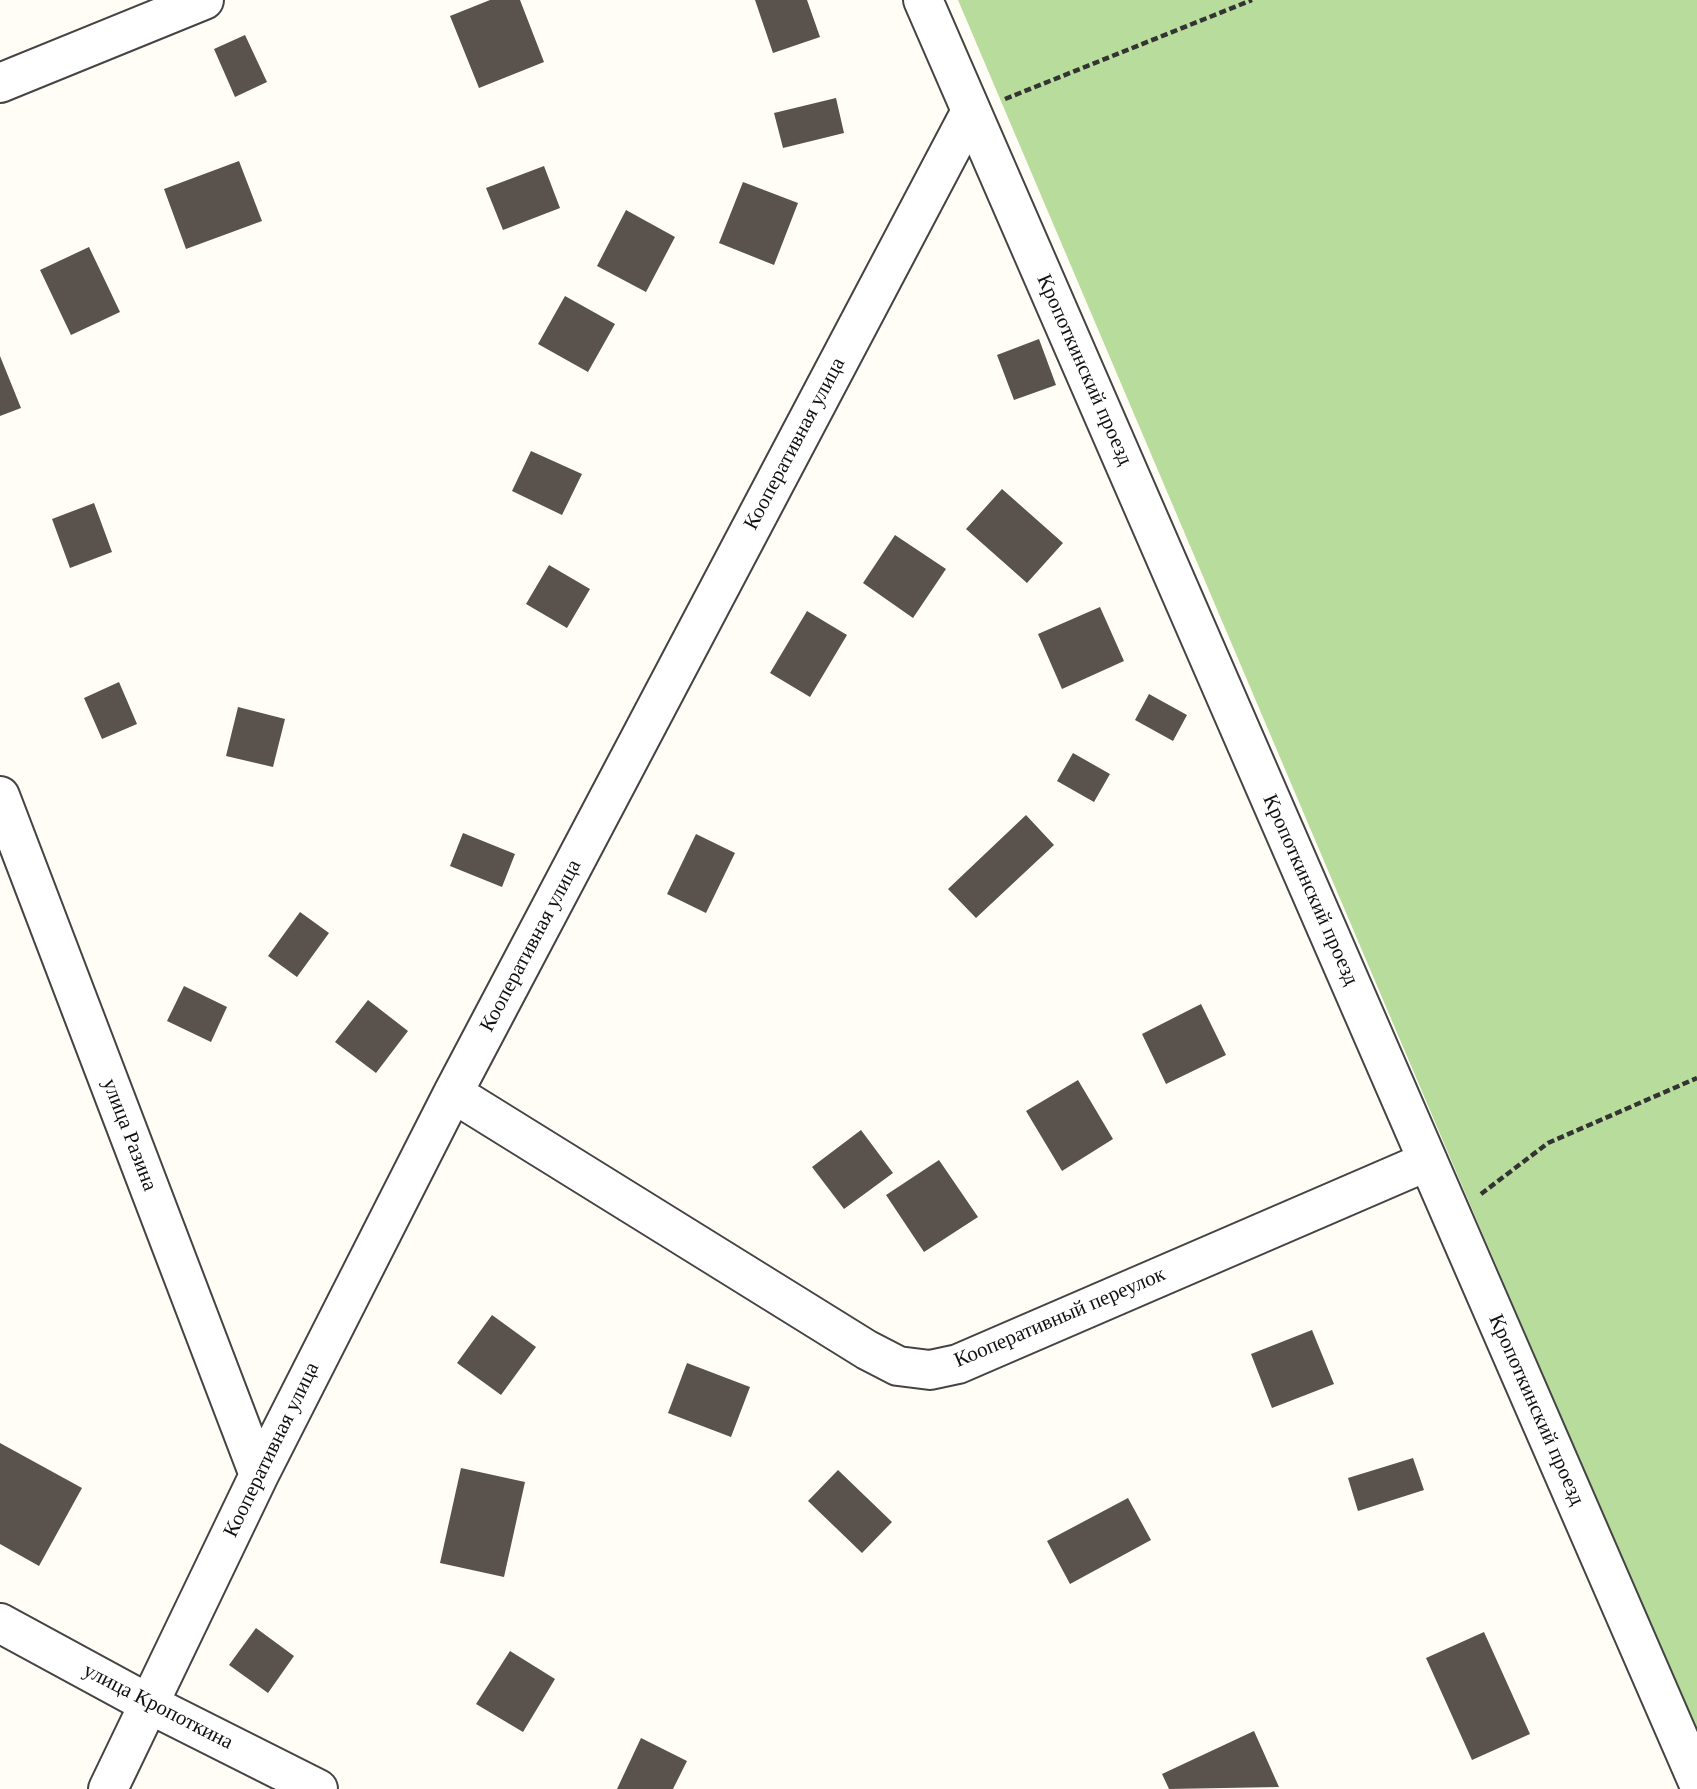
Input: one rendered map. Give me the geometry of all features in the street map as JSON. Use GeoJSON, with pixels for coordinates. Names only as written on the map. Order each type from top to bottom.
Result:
{"type":"FeatureCollection","features":[{"type":"Feature","properties":{"kind":"street"},"geometry":{"type":"LineString","coordinates":[[0,83],[204,0]]}},
{"type":"Feature","properties":{"kind":"street","name":"Кропоткинский проезд"},"geometry":{"type":"LineString","coordinates":[[923,0],[1697,1780]]}},
{"type":"Feature","properties":{"kind":"street","name":"Кооперативная улица"},"geometry":{"type":"LineString","coordinates":[[108,1789],[259,1475],[453,1093],[971,111]]}},
{"type":"Feature","properties":{"kind":"street","name":"улица Разина"},"geometry":{"type":"LineString","coordinates":[[0,796],[259,1475]]}},
{"type":"Feature","properties":{"kind":"street","name":"Кооперативный переулок"},"geometry":{"type":"LineString","coordinates":[[453,1093],[867,1350],[898,1366],[929,1370],[958,1364],[1428,1161]]}},
{"type":"Feature","properties":{"kind":"street","name":"улица Кропоткина"},"geometry":{"type":"LineString","coordinates":[[0,1623],[149,1704],[318,1789]]}},
{"type":"Feature","properties":{"kind":"path"},"geometry":{"type":"LineString","coordinates":[[971,111],[1252,0]]}},
{"type":"Feature","properties":{"kind":"path"},"geometry":{"type":"LineString","coordinates":[[1449,1210],[1469,1202],[1548,1143],[1697,1078]]}},
{"type":"Feature","properties":{"kind":"green space"},"geometry":{"type":"Polygon","coordinates":[[[958,0],[1697,0],[1697,1732],[1469,1202],[958,0]]]}},
{"type":"Feature","properties":{"kind":"building"},"geometry":{"type":"Polygon","coordinates":[[[490,0],[520,0],[544,62],[479,88],[450,16],[490,0]]]}},
{"type":"Feature","properties":{"kind":"building"},"geometry":{"type":"Polygon","coordinates":[[[755,0],[807,0],[820,37],[773,53],[755,0]]]}},
{"type":"Feature","properties":{"kind":"building"},"geometry":{"type":"Polygon","coordinates":[[[245,35],[267,82],[235,97],[214,49],[245,35]]]}},
{"type":"Feature","properties":{"kind":"building"},"geometry":{"type":"Polygon","coordinates":[[[836,98],[844,133],[783,148],[774,113],[836,98]]]}},
{"type":"Feature","properties":{"kind":"building"},"geometry":{"type":"Polygon","coordinates":[[[239,161],[262,221],[186,249],[164,189],[239,161]]]}},
{"type":"Feature","properties":{"kind":"building"},"geometry":{"type":"Polygon","coordinates":[[[544,166],[560,208],[503,230],[486,188],[544,166]]]}},
{"type":"Feature","properties":{"kind":"building"},"geometry":{"type":"Polygon","coordinates":[[[743,182],[798,203],[774,265],[719,243],[743,182]]]}},
{"type":"Feature","properties":{"kind":"building"},"geometry":{"type":"Polygon","coordinates":[[[626,210],[675,237],[646,292],[597,266],[626,210]]]}},
{"type":"Feature","properties":{"kind":"building"},"geometry":{"type":"Polygon","coordinates":[[[89,247],[120,312],[71,335],[40,270],[89,247]]]}},
{"type":"Feature","properties":{"kind":"building"},"geometry":{"type":"Polygon","coordinates":[[[565,296],[615,324],[588,372],[538,344],[565,296]]]}},
{"type":"Feature","properties":{"kind":"building"},"geometry":{"type":"Polygon","coordinates":[[[1039,339],[1056,385],[1014,400],[997,355],[1039,339]]]}},
{"type":"Feature","properties":{"kind":"building"},"geometry":{"type":"Polygon","coordinates":[[[0,356],[21,408],[0,416],[0,356]]]}},
{"type":"Feature","properties":{"kind":"building"},"geometry":{"type":"Polygon","coordinates":[[[531,451],[582,474],[562,515],[512,491],[531,451]]]}},
{"type":"Feature","properties":{"kind":"building"},"geometry":{"type":"Polygon","coordinates":[[[1002,489],[1063,543],[1027,583],[966,529],[1002,489]]]}},
{"type":"Feature","properties":{"kind":"building"},"geometry":{"type":"Polygon","coordinates":[[[94,503],[112,552],[70,568],[52,519],[94,503]]]}},
{"type":"Feature","properties":{"kind":"building"},"geometry":{"type":"Polygon","coordinates":[[[895,535],[946,569],[913,618],[863,583],[895,535]]]}},
{"type":"Feature","properties":{"kind":"building"},"geometry":{"type":"Polygon","coordinates":[[[549,565],[590,589],[567,628],[526,604],[549,565]]]}},
{"type":"Feature","properties":{"kind":"building"},"geometry":{"type":"Polygon","coordinates":[[[1100,607],[1124,661],[1062,689],[1038,634],[1100,607]]]}},
{"type":"Feature","properties":{"kind":"building"},"geometry":{"type":"Polygon","coordinates":[[[807,611],[847,635],[810,697],[770,673],[807,611]]]}},
{"type":"Feature","properties":{"kind":"building"},"geometry":{"type":"Polygon","coordinates":[[[119,682],[137,724],[102,739],[84,698],[119,682]]]}},
{"type":"Feature","properties":{"kind":"building"},"geometry":{"type":"Polygon","coordinates":[[[1149,694],[1187,715],[1173,741],[1135,720],[1149,694]]]}},
{"type":"Feature","properties":{"kind":"building"},"geometry":{"type":"Polygon","coordinates":[[[238,707],[285,719],[273,767],[226,756],[238,707]]]}},
{"type":"Feature","properties":{"kind":"building"},"geometry":{"type":"Polygon","coordinates":[[[1073,753],[1110,774],[1094,802],[1057,781],[1073,753]]]}},
{"type":"Feature","properties":{"kind":"building"},"geometry":{"type":"Polygon","coordinates":[[[1026,815],[1054,845],[976,918],[948,889],[1026,815]]]}},
{"type":"Feature","properties":{"kind":"building"},"geometry":{"type":"Polygon","coordinates":[[[463,833],[515,854],[502,887],[450,866],[463,833]]]}},
{"type":"Feature","properties":{"kind":"building"},"geometry":{"type":"Polygon","coordinates":[[[696,834],[735,853],[706,913],[667,894],[696,834]]]}},
{"type":"Feature","properties":{"kind":"building"},"geometry":{"type":"Polygon","coordinates":[[[300,912],[329,933],[297,977],[268,956],[300,912]]]}},
{"type":"Feature","properties":{"kind":"building"},"geometry":{"type":"Polygon","coordinates":[[[184,986],[227,1007],[211,1042],[167,1021],[184,986]]]}},
{"type":"Feature","properties":{"kind":"building"},"geometry":{"type":"Polygon","coordinates":[[[368,1000],[408,1031],[376,1073],[335,1042],[368,1000]]]}},
{"type":"Feature","properties":{"kind":"building"},"geometry":{"type":"Polygon","coordinates":[[[1201,1004],[1226,1055],[1166,1084],[1142,1034],[1201,1004]]]}},
{"type":"Feature","properties":{"kind":"building"},"geometry":{"type":"Polygon","coordinates":[[[1078,1080],[1113,1139],[1062,1171],[1026,1111],[1078,1080]]]}},
{"type":"Feature","properties":{"kind":"building"},"geometry":{"type":"Polygon","coordinates":[[[861,1130],[893,1173],[844,1209],[812,1167],[861,1130]]]}},
{"type":"Feature","properties":{"kind":"building"},"geometry":{"type":"Polygon","coordinates":[[[939,1160],[978,1217],[924,1252],[886,1195],[939,1160]]]}},
{"type":"Feature","properties":{"kind":"building"},"geometry":{"type":"Polygon","coordinates":[[[492,1315],[536,1347],[501,1395],[457,1363],[492,1315]]]}},
{"type":"Feature","properties":{"kind":"building"},"geometry":{"type":"Polygon","coordinates":[[[1312,1330],[1334,1384],[1272,1408],[1251,1354],[1312,1330]]]}},
{"type":"Feature","properties":{"kind":"building"},"geometry":{"type":"Polygon","coordinates":[[[687,1363],[750,1387],[731,1437],[668,1413],[687,1363]]]}},
{"type":"Feature","properties":{"kind":"building"},"geometry":{"type":"Polygon","coordinates":[[[0,1443],[82,1488],[39,1566],[0,1544],[0,1443]]]}},
{"type":"Feature","properties":{"kind":"building"},"geometry":{"type":"Polygon","coordinates":[[[1413,1458],[1424,1490],[1358,1511],[1348,1478],[1413,1458]]]}},
{"type":"Feature","properties":{"kind":"building"},"geometry":{"type":"Polygon","coordinates":[[[461,1468],[525,1482],[504,1577],[440,1563],[461,1468]]]}},
{"type":"Feature","properties":{"kind":"building"},"geometry":{"type":"Polygon","coordinates":[[[838,1470],[892,1522],[862,1553],[808,1501],[838,1470]]]}},
{"type":"Feature","properties":{"kind":"building"},"geometry":{"type":"Polygon","coordinates":[[[1128,1498],[1151,1540],[1070,1584],[1047,1541],[1128,1498]]]}},
{"type":"Feature","properties":{"kind":"building"},"geometry":{"type":"Polygon","coordinates":[[[256,1628],[294,1656],[268,1693],[229,1665],[256,1628]]]}},
{"type":"Feature","properties":{"kind":"building"},"geometry":{"type":"Polygon","coordinates":[[[1484,1632],[1530,1734],[1472,1760],[1426,1658],[1484,1632]]]}},
{"type":"Feature","properties":{"kind":"building"},"geometry":{"type":"Polygon","coordinates":[[[510,1651],[555,1679],[523,1732],[476,1704],[510,1651]]]}},
{"type":"Feature","properties":{"kind":"building"},"geometry":{"type":"Polygon","coordinates":[[[1254,1731],[1279,1787],[1169,1789],[1162,1774],[1254,1731]]]}},
{"type":"Feature","properties":{"kind":"building"},"geometry":{"type":"Polygon","coordinates":[[[641,1738],[687,1761],[673,1789],[617,1789],[641,1738]]]}}]}
